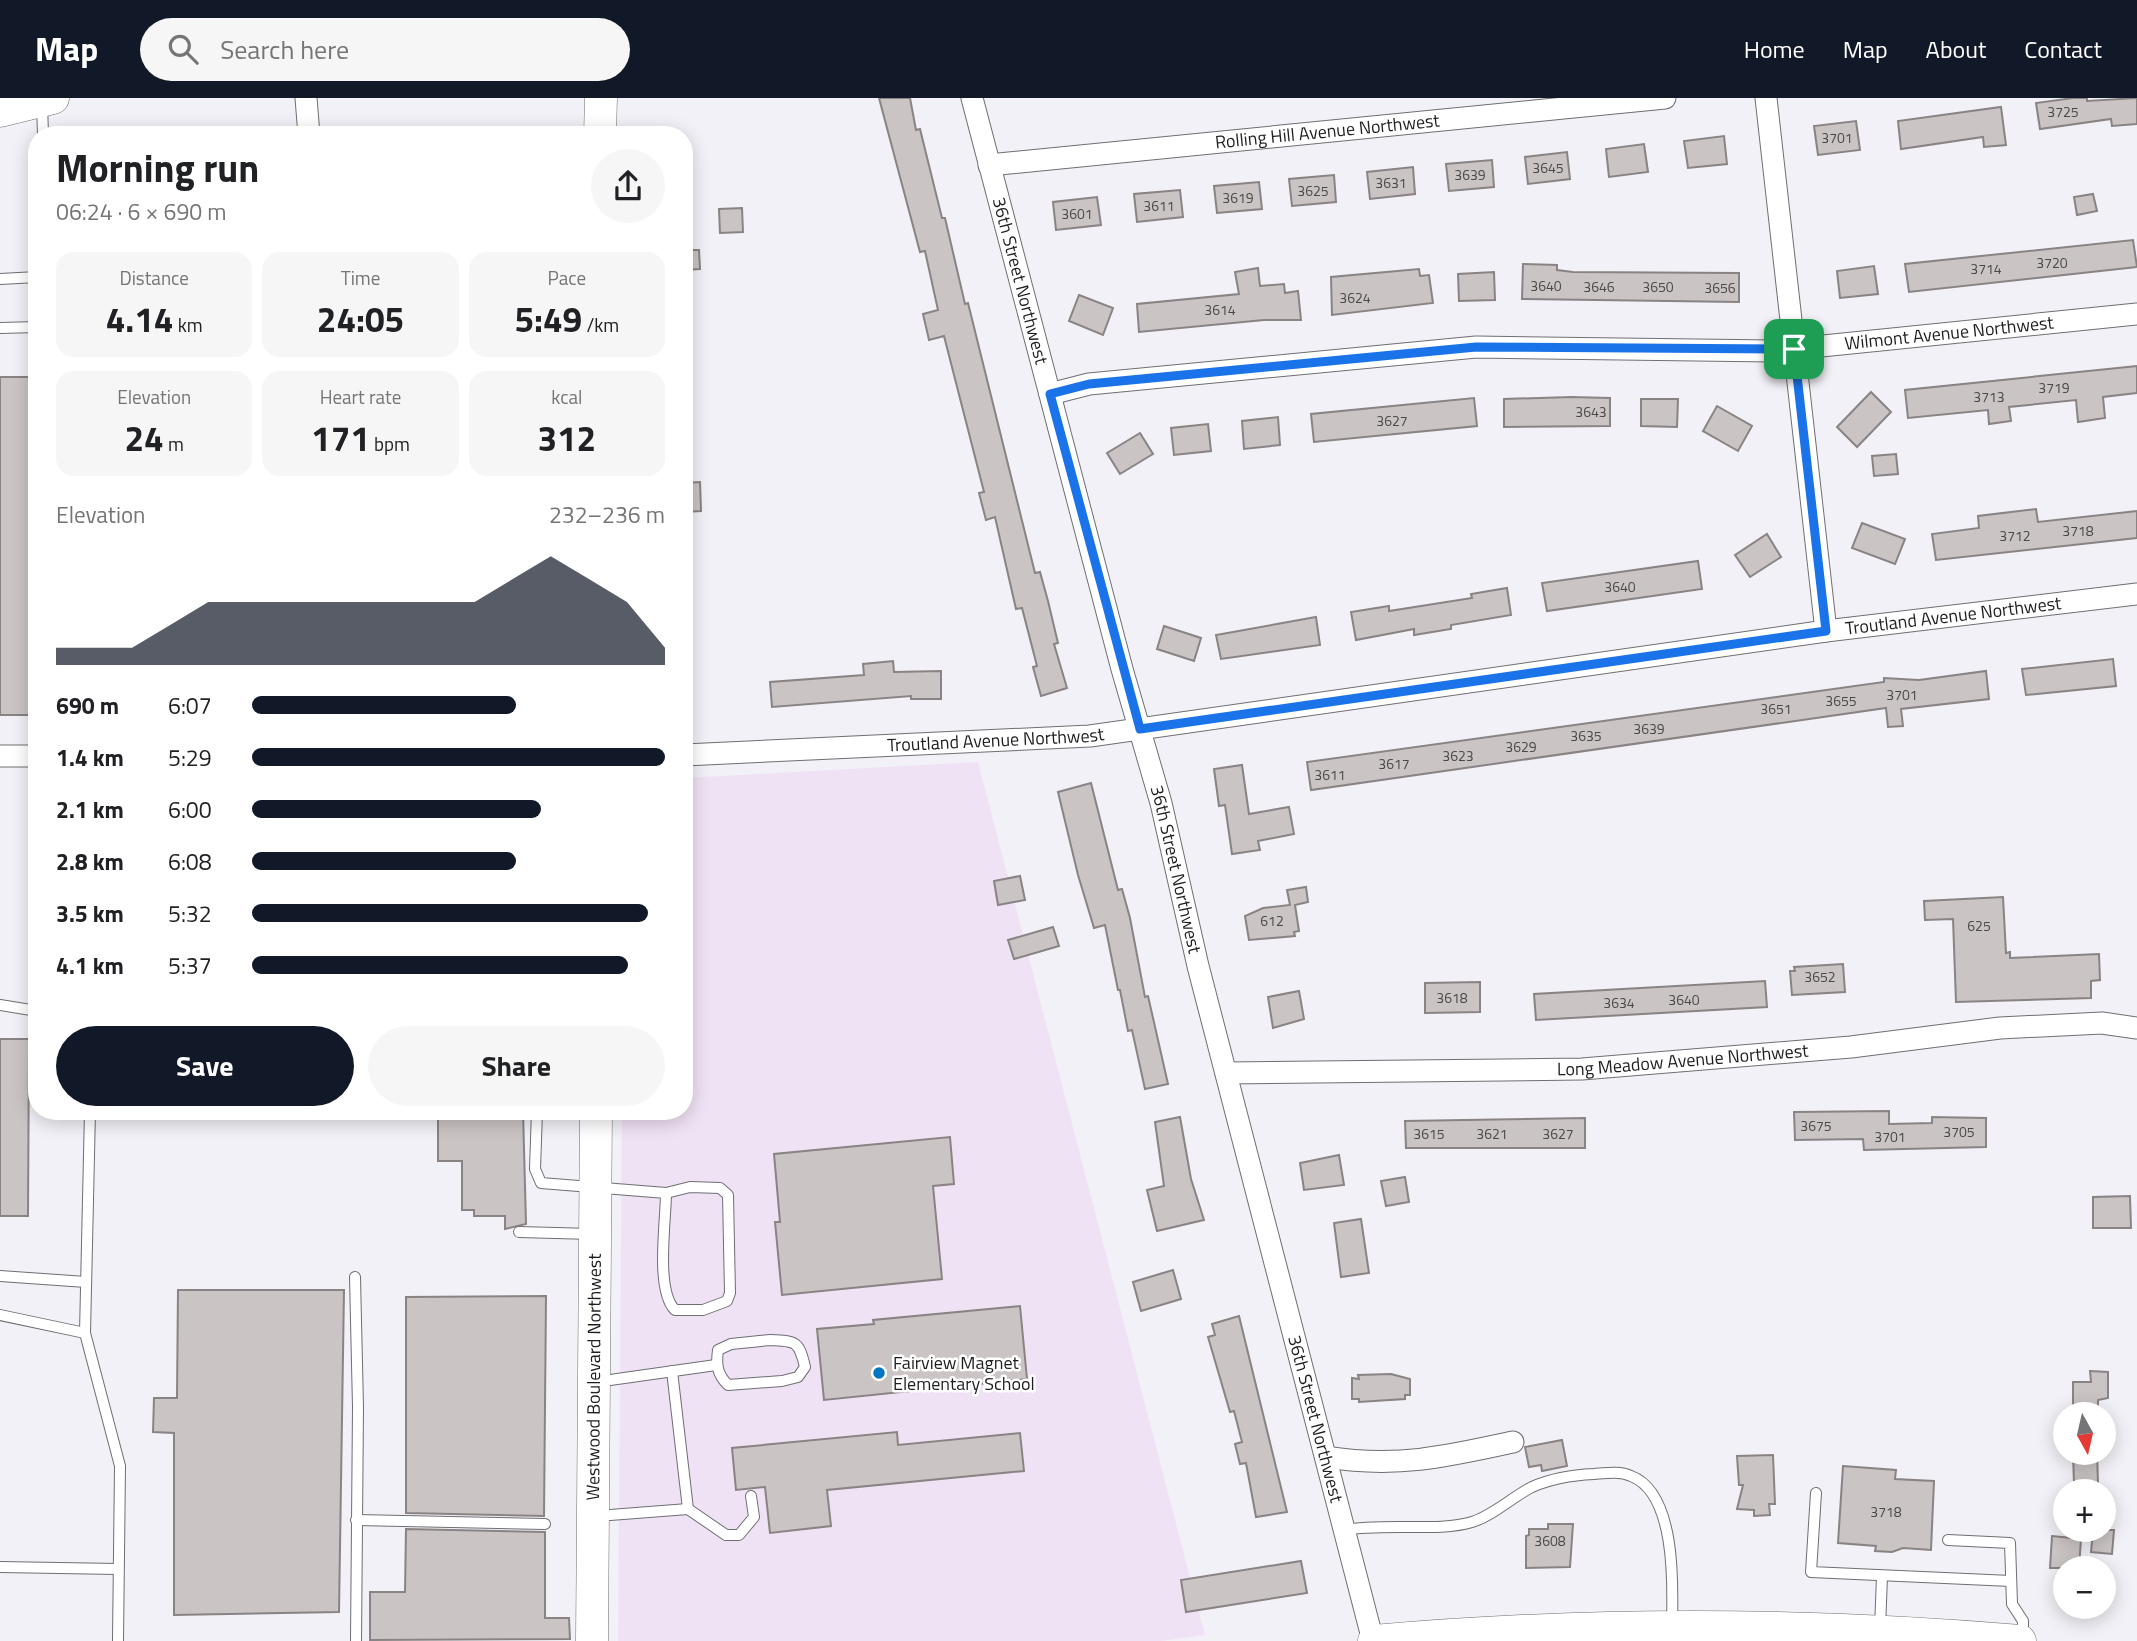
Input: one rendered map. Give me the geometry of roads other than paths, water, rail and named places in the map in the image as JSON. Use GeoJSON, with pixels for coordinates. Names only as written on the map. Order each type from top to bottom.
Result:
{"type":"FeatureCollection","features":[{"type":"Feature","properties":{"kind":"street"},"geometry":{"type":"LineString","coordinates":[[306,98],[308,126]]}},
{"type":"Feature","properties":{"kind":"street"},"geometry":{"type":"LineString","coordinates":[[600,126],[601,98]]}},
{"type":"Feature","properties":{"kind":"street","name":"36th Street Northwest"},"geometry":{"type":"LineString","coordinates":[[972,98],[1161,803],[1226,1073],[1374,1641]]}},
{"type":"Feature","properties":{"kind":"street","name":"Rolling Hill Avenue Northwest"},"geometry":{"type":"LineString","coordinates":[[989,165],[1665,98]]}},
{"type":"Feature","properties":{"kind":"street"},"geometry":{"type":"LineString","coordinates":[[1766,98],[1826,631]]}},
{"type":"Feature","properties":{"kind":"street"},"geometry":{"type":"LineString","coordinates":[[0,111],[48,99]]}},
{"type":"Feature","properties":{"kind":"street","name":"Wilmont Avenue Northwest"},"geometry":{"type":"LineString","coordinates":[[1050,394],[1089,384],[1476,347],[1794,349],[2137,314]]}},
{"type":"Feature","properties":{"kind":"street","name":"Troutland Avenue Northwest"},"geometry":{"type":"LineString","coordinates":[[693,755],[1090,736],[1826,631],[2137,594]]}},
{"type":"Feature","properties":{"kind":"street"},"geometry":{"type":"LineString","coordinates":[[0,756],[28,756]]}},
{"type":"Feature","properties":{"kind":"street","name":"Long Meadow Avenue Northwest"},"geometry":{"type":"LineString","coordinates":[[1226,1073],[1582,1069],[1852,1047],[2000,1028],[2102,1023],[2137,1028]]}},
{"type":"Feature","properties":{"kind":"street","name":"Westwood Boulevard Northwest"},"geometry":{"type":"LineString","coordinates":[[592,1641],[596,1120]]}},
{"type":"Feature","properties":{"kind":"street"},"geometry":{"type":"LineString","coordinates":[[1326,1457],[1384,1464],[1431,1460],[1513,1442]]}},
{"type":"Feature","properties":{"kind":"street"},"geometry":{"type":"LineString","coordinates":[[1374,1641],[1513,1632],[1719,1634],[1880,1630],[2022,1641]]}},
{"type":"Feature","properties":{"kind":"lane"},"geometry":{"type":"LineString","coordinates":[[44,126],[48,99]]}},
{"type":"Feature","properties":{"kind":"lane"},"geometry":{"type":"LineString","coordinates":[[0,278],[28,277]]}},
{"type":"Feature","properties":{"kind":"lane"},"geometry":{"type":"LineString","coordinates":[[0,328],[28,327]]}},
{"type":"Feature","properties":{"kind":"lane"},"geometry":{"type":"LineString","coordinates":[[0,1005],[28,1010]]}},
{"type":"Feature","properties":{"kind":"lane"},"geometry":{"type":"LineString","coordinates":[[90,1120],[85,1333],[120,1466],[118,1641]]}},
{"type":"Feature","properties":{"kind":"lane"},"geometry":{"type":"LineString","coordinates":[[537,1120],[535,1169],[541,1183],[666,1193],[690,1187],[720,1188],[728,1195],[730,1293],[727,1301],[703,1310],[675,1310],[669,1304],[664,1280],[666,1193]]}},
{"type":"Feature","properties":{"kind":"lane"},"geometry":{"type":"LineString","coordinates":[[519,1232],[595,1234]]}},
{"type":"Feature","properties":{"kind":"lane"},"geometry":{"type":"LineString","coordinates":[[0,1276],[86,1282]]}},
{"type":"Feature","properties":{"kind":"lane"},"geometry":{"type":"LineString","coordinates":[[355,1277],[356,1641]]}},
{"type":"Feature","properties":{"kind":"lane"},"geometry":{"type":"LineString","coordinates":[[0,1315],[85,1333]]}},
{"type":"Feature","properties":{"kind":"lane"},"geometry":{"type":"LineString","coordinates":[[770,1340],[794,1342],[800,1348],[805,1367],[798,1377],[782,1381],[728,1385],[716,1365],[718,1350],[730,1344],[770,1340]]}},
{"type":"Feature","properties":{"kind":"lane"},"geometry":{"type":"LineString","coordinates":[[594,1382],[716,1365]]}},
{"type":"Feature","properties":{"kind":"lane"},"geometry":{"type":"LineString","coordinates":[[672,1371],[688,1509]]}},
{"type":"Feature","properties":{"kind":"lane"},"geometry":{"type":"LineString","coordinates":[[1345,1530],[1374,1525],[1460,1525],[1476,1521],[1532,1487],[1549,1481],[1573,1475],[1617,1473],[1632,1476],[1652,1494],[1664,1520],[1670,1543],[1672,1634]]}},
{"type":"Feature","properties":{"kind":"lane"},"geometry":{"type":"LineString","coordinates":[[1816,1493],[1811,1572],[2011,1581]]}},
{"type":"Feature","properties":{"kind":"lane"},"geometry":{"type":"LineString","coordinates":[[593,1517],[688,1509],[726,1535],[739,1535],[754,1517],[751,1496]]}},
{"type":"Feature","properties":{"kind":"lane"},"geometry":{"type":"LineString","coordinates":[[356,1520],[545,1524]]}},
{"type":"Feature","properties":{"kind":"lane"},"geometry":{"type":"LineString","coordinates":[[1948,1540],[2010,1543],[2012,1604],[2023,1621],[2022,1641]]}},
{"type":"Feature","properties":{"kind":"lane"},"geometry":{"type":"LineString","coordinates":[[0,1567],[118,1569]]}},
{"type":"Feature","properties":{"kind":"lane"},"geometry":{"type":"LineString","coordinates":[[1880,1630],[1882,1576]]}},
{"type":"Feature","properties":{"kind":"place","name":"Fairview Magnet Elementary School"},"geometry":{"type":"Point","coordinates":[879,1373]}}]}
